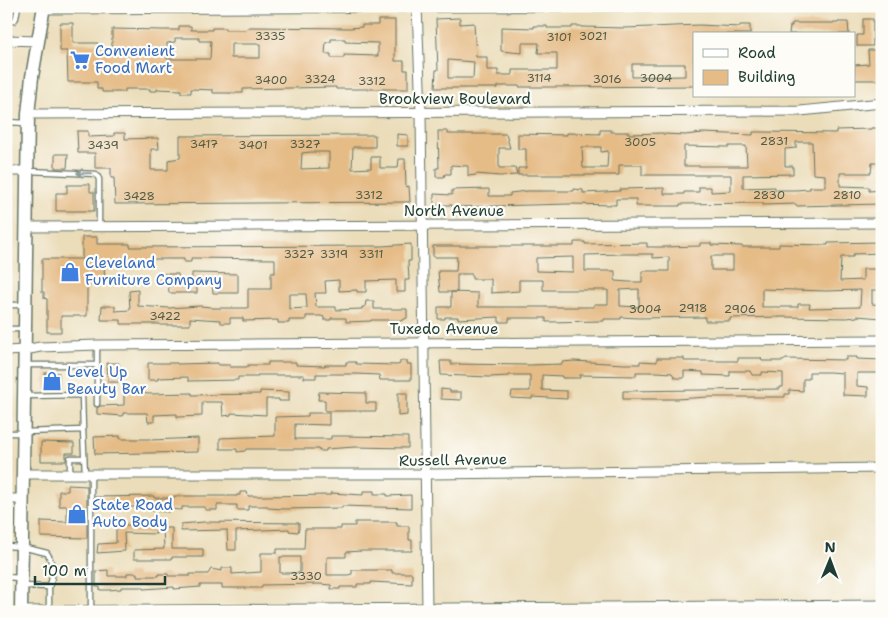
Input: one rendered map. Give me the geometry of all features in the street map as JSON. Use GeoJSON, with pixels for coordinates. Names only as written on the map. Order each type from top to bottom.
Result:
{"type":"FeatureCollection","features":[{"type":"Feature","properties":{"kind":"main road"},"geometry":{"type":"LineString","coordinates":[[21,611],[26,171],[28,119],[44,8]]}},
{"type":"Feature","properties":{"kind":"street"},"geometry":{"type":"LineString","coordinates":[[44,8],[674,6]]}},
{"type":"Feature","properties":{"kind":"street"},"geometry":{"type":"LineString","coordinates":[[417,7],[423,225],[427,610]]}},
{"type":"Feature","properties":{"kind":"street"},"geometry":{"type":"LineString","coordinates":[[6,40],[38,41]]}},
{"type":"Feature","properties":{"kind":"street","name":"Brookview Boulevard"},"geometry":{"type":"LineString","coordinates":[[28,119],[421,113],[800,111],[882,103]]}},
{"type":"Feature","properties":{"kind":"street"},"geometry":{"type":"LineString","coordinates":[[6,171],[26,171]]}},
{"type":"Feature","properties":{"kind":"street","name":"North Avenue"},"geometry":{"type":"LineString","coordinates":[[26,226],[882,223]]}},
{"type":"Feature","properties":{"kind":"street","name":"Tuxedo Avenue"},"geometry":{"type":"LineString","coordinates":[[6,351],[40,347],[97,345],[882,340]]}},
{"type":"Feature","properties":{"kind":"street","name":"Russell Avenue"},"geometry":{"type":"LineString","coordinates":[[24,474],[425,474],[882,468]]}},
{"type":"Feature","properties":{"kind":"street"},"geometry":{"type":"LineString","coordinates":[[6,499],[22,499]]}},
{"type":"Feature","properties":{"kind":"street"},"geometry":{"type":"LineString","coordinates":[[21,611],[427,610],[882,605]]}},
{"type":"Feature","properties":{"kind":"lane"},"geometry":{"type":"LineString","coordinates":[[6,21],[14,21],[18,6]]}},
{"type":"Feature","properties":{"kind":"lane"},"geometry":{"type":"LineString","coordinates":[[6,122],[28,119]]}},
{"type":"Feature","properties":{"kind":"lane"},"geometry":{"type":"LineString","coordinates":[[26,171],[96,174],[99,179],[99,227]]}},
{"type":"Feature","properties":{"kind":"lane"},"geometry":{"type":"LineString","coordinates":[[6,305],[25,305]]}},
{"type":"Feature","properties":{"kind":"lane"},"geometry":{"type":"LineString","coordinates":[[6,329],[24,330]]}},
{"type":"Feature","properties":{"kind":"lane"},"geometry":{"type":"LineString","coordinates":[[97,345],[97,404]]}},
{"type":"Feature","properties":{"kind":"lane"},"geometry":{"type":"LineString","coordinates":[[24,365],[97,365]]}},
{"type":"Feature","properties":{"kind":"lane"},"geometry":{"type":"LineString","coordinates":[[24,396],[82,395],[84,458],[88,475],[90,611]]}},
{"type":"Feature","properties":{"kind":"lane"},"geometry":{"type":"LineString","coordinates":[[6,433],[83,430]]}},
{"type":"Feature","properties":{"kind":"lane"},"geometry":{"type":"LineString","coordinates":[[70,475],[70,458],[84,458]]}},
{"type":"Feature","properties":{"kind":"lane"},"geometry":{"type":"LineString","coordinates":[[6,546],[22,547],[47,553],[51,559],[49,611]]}},
{"type":"Feature","properties":{"kind":"lane"},"geometry":{"type":"LineString","coordinates":[[6,577],[49,587]]}},
{"type":"Feature","properties":{"kind":"building"},"geometry":{"type":"Polygon","coordinates":[[[460,18],[460,24],[474,23],[476,57],[487,57],[487,70],[498,70],[498,75],[512,75],[512,70],[557,70],[557,53],[538,53],[539,43],[522,43],[522,53],[501,51],[501,27],[534,28],[534,26],[547,26],[547,28],[572,28],[572,26],[581,26],[626,28],[699,25],[740,27],[740,25],[750,25],[750,32],[693,32],[693,86],[498,86],[498,88],[435,88],[436,70],[438,70],[436,19],[460,18]],[[448,60],[448,78],[473,78],[474,62],[448,60]],[[632,64],[632,77],[685,76],[685,64],[632,64]]]}},
{"type":"Feature","properties":{"kind":"building"},"geometry":{"type":"Polygon","coordinates":[[[863,19],[873,19],[873,46],[857,46],[857,35],[863,35],[863,19]]]}},
{"type":"Feature","properties":{"kind":"building"},"geometry":{"type":"Polygon","coordinates":[[[378,20],[395,20],[395,61],[404,61],[404,70],[408,70],[408,89],[336,89],[336,87],[243,89],[243,93],[213,93],[213,90],[191,89],[191,93],[181,93],[181,90],[157,89],[157,91],[150,91],[150,89],[125,89],[125,92],[102,92],[102,89],[97,89],[97,82],[68,82],[67,51],[60,51],[60,23],[73,23],[73,43],[98,43],[98,49],[112,49],[112,29],[179,30],[179,26],[191,26],[191,30],[225,28],[225,30],[246,30],[250,27],[350,28],[362,27],[362,25],[378,25],[378,20]],[[175,38],[175,42],[167,43],[167,59],[210,59],[211,41],[199,41],[199,38],[175,38]],[[331,39],[331,42],[326,42],[325,54],[331,54],[331,58],[344,58],[344,55],[378,56],[378,43],[345,42],[345,39],[331,39]],[[231,44],[231,58],[260,58],[260,44],[231,44]]]}},
{"type":"Feature","properties":{"kind":"building"},"geometry":{"type":"Polygon","coordinates":[[[848,22],[849,32],[789,32],[792,23],[848,22]]]}},
{"type":"Feature","properties":{"kind":"building"},"geometry":{"type":"Polygon","coordinates":[[[868,50],[877,50],[877,64],[881,64],[881,80],[856,80],[856,65],[869,64],[868,50]]]}},
{"type":"Feature","properties":{"kind":"building"},"geometry":{"type":"Polygon","coordinates":[[[882,128],[880,163],[872,163],[871,173],[840,173],[840,186],[869,187],[869,191],[882,190],[882,204],[796,206],[796,204],[763,205],[763,203],[636,206],[636,199],[616,199],[616,205],[570,204],[452,207],[452,205],[434,205],[434,194],[452,195],[452,190],[489,189],[489,196],[510,196],[510,193],[527,191],[574,191],[574,189],[583,190],[583,193],[620,191],[620,189],[664,188],[664,194],[684,194],[684,192],[699,192],[699,187],[711,187],[711,192],[731,191],[731,175],[642,175],[642,165],[619,165],[619,175],[518,175],[518,168],[526,168],[526,149],[518,149],[518,134],[600,134],[600,130],[611,130],[611,132],[629,132],[629,134],[663,133],[685,135],[703,133],[753,135],[753,132],[836,133],[836,130],[882,128]],[[796,142],[796,148],[785,149],[785,166],[793,166],[793,174],[743,175],[743,188],[775,187],[775,190],[796,190],[810,189],[810,187],[825,187],[825,175],[813,174],[812,142],[796,142]],[[684,146],[684,166],[747,166],[746,146],[684,146]],[[582,147],[583,168],[607,168],[608,151],[601,152],[601,147],[582,147]]]}},
{"type":"Feature","properties":{"kind":"building"},"geometry":{"type":"Polygon","coordinates":[[[77,131],[88,131],[88,137],[114,136],[114,133],[125,133],[125,139],[158,138],[159,149],[151,149],[151,170],[168,170],[168,160],[180,158],[180,136],[375,135],[375,147],[353,147],[352,169],[371,168],[371,157],[380,157],[380,168],[398,168],[399,159],[405,159],[406,187],[409,186],[410,202],[115,204],[114,178],[111,178],[111,168],[95,168],[95,153],[78,153],[77,131]],[[329,152],[302,153],[301,169],[329,168],[329,152]]]}},
{"type":"Feature","properties":{"kind":"building"},"geometry":{"type":"Polygon","coordinates":[[[438,131],[448,131],[448,134],[506,134],[510,148],[499,148],[499,168],[515,168],[517,175],[476,174],[468,176],[468,166],[451,165],[451,174],[445,174],[444,177],[436,177],[436,168],[439,168],[438,131]]]}},
{"type":"Feature","properties":{"kind":"building"},"geometry":{"type":"Polygon","coordinates":[[[397,134],[408,135],[408,146],[397,146],[397,134]]]}},
{"type":"Feature","properties":{"kind":"building"},"geometry":{"type":"Polygon","coordinates":[[[55,154],[68,154],[67,168],[55,168],[55,154]]]}},
{"type":"Feature","properties":{"kind":"building"},"geometry":{"type":"Polygon","coordinates":[[[90,184],[90,192],[94,192],[94,211],[56,211],[56,193],[67,193],[67,185],[90,184]]]}},
{"type":"Feature","properties":{"kind":"building"},"geometry":{"type":"Polygon","coordinates":[[[82,237],[97,237],[97,244],[130,244],[130,247],[382,246],[411,244],[411,261],[408,261],[409,280],[405,280],[405,292],[396,292],[396,280],[366,281],[366,292],[357,292],[357,290],[339,291],[339,280],[325,281],[326,293],[315,293],[316,307],[336,307],[336,310],[362,309],[362,307],[365,307],[366,301],[374,301],[374,309],[407,309],[407,318],[398,322],[398,320],[371,320],[346,322],[346,318],[324,320],[324,317],[321,316],[306,316],[306,320],[289,320],[289,323],[278,323],[278,320],[243,321],[243,318],[230,318],[230,323],[221,323],[220,320],[190,318],[190,325],[121,324],[121,320],[101,320],[102,306],[115,306],[115,311],[130,310],[129,291],[138,290],[138,306],[248,308],[248,289],[271,289],[271,273],[275,273],[275,259],[191,258],[191,262],[184,262],[184,259],[151,259],[151,264],[104,265],[105,285],[87,285],[87,316],[61,316],[61,332],[47,332],[47,299],[44,298],[44,292],[42,292],[42,259],[82,259],[82,237]],[[289,294],[289,309],[307,308],[306,294],[289,294]]]}},
{"type":"Feature","properties":{"kind":"building"},"geometry":{"type":"Polygon","coordinates":[[[574,242],[585,242],[585,244],[647,243],[647,247],[700,246],[700,243],[711,243],[711,245],[742,247],[779,247],[779,244],[828,245],[828,243],[882,242],[882,253],[853,254],[853,257],[841,257],[840,281],[863,280],[863,269],[882,269],[882,290],[872,290],[872,304],[882,305],[882,318],[857,316],[846,318],[783,317],[730,318],[730,321],[705,321],[705,317],[621,317],[621,319],[604,319],[604,321],[546,322],[546,318],[509,318],[509,322],[499,322],[499,317],[458,319],[458,317],[445,317],[445,319],[438,319],[438,307],[451,307],[451,292],[440,292],[438,271],[456,271],[457,257],[433,257],[433,246],[574,246],[574,242]],[[653,254],[585,255],[585,271],[615,271],[615,281],[642,282],[642,271],[669,271],[669,257],[653,258],[653,254]],[[711,256],[711,270],[733,270],[733,256],[711,256]],[[573,257],[536,258],[536,271],[573,272],[573,257]],[[457,274],[457,292],[451,292],[478,293],[478,307],[594,307],[594,304],[608,304],[608,290],[543,290],[543,280],[519,280],[519,291],[491,293],[491,279],[472,279],[472,274],[457,274]],[[639,289],[620,290],[620,306],[639,307],[639,289]],[[762,289],[762,307],[798,307],[798,304],[810,304],[809,308],[860,307],[861,290],[762,289]]]}},
{"type":"Feature","properties":{"kind":"building"},"geometry":{"type":"Polygon","coordinates":[[[192,273],[238,274],[238,293],[213,293],[212,281],[192,281],[192,273]]]}},
{"type":"Feature","properties":{"kind":"building"},"geometry":{"type":"Polygon","coordinates":[[[155,274],[178,274],[179,285],[197,285],[197,293],[169,293],[168,281],[155,281],[155,274]]]}},
{"type":"Feature","properties":{"kind":"building"},"geometry":{"type":"Polygon","coordinates":[[[846,357],[882,360],[881,373],[857,373],[857,386],[868,387],[868,396],[843,395],[843,373],[809,372],[809,379],[803,379],[803,391],[789,390],[789,394],[785,394],[785,397],[623,399],[623,391],[780,389],[780,387],[783,387],[783,373],[762,372],[762,375],[752,375],[750,371],[730,371],[730,376],[703,375],[703,372],[684,371],[684,378],[675,378],[672,373],[657,372],[636,372],[636,376],[580,375],[580,378],[542,375],[542,390],[567,391],[567,399],[511,398],[512,391],[530,391],[530,375],[489,377],[441,375],[440,361],[451,361],[451,364],[530,365],[562,364],[562,362],[574,361],[640,364],[640,361],[657,362],[657,358],[684,358],[684,361],[738,361],[738,358],[761,358],[762,361],[783,361],[786,359],[846,360],[846,357]]]}},
{"type":"Feature","properties":{"kind":"building"},"geometry":{"type":"Polygon","coordinates":[[[400,361],[407,361],[407,364],[411,364],[411,380],[380,380],[379,375],[316,374],[316,378],[304,378],[304,375],[257,375],[257,377],[238,377],[238,380],[188,381],[188,377],[148,380],[148,363],[218,363],[218,365],[230,365],[230,367],[248,367],[248,365],[268,365],[268,362],[296,362],[296,365],[325,366],[346,365],[346,362],[397,365],[400,364],[400,361]]]}},
{"type":"Feature","properties":{"kind":"building"},"geometry":{"type":"Polygon","coordinates":[[[107,363],[119,363],[119,382],[108,382],[107,363]]]}},
{"type":"Feature","properties":{"kind":"building","name":"Level Up Beauty Bar"},"geometry":{"type":"Polygon","coordinates":[[[45,373],[59,373],[59,389],[45,389],[45,373]]]}},
{"type":"Feature","properties":{"kind":"building"},"geometry":{"type":"Polygon","coordinates":[[[441,389],[450,390],[450,392],[461,392],[461,400],[441,399],[441,389]]]}},
{"type":"Feature","properties":{"kind":"building"},"geometry":{"type":"Polygon","coordinates":[[[124,391],[139,391],[139,393],[149,394],[192,393],[192,395],[260,394],[260,391],[289,392],[289,401],[266,399],[266,415],[231,413],[231,415],[223,416],[222,402],[202,402],[202,416],[177,417],[177,414],[154,415],[154,422],[148,422],[147,413],[123,413],[123,416],[97,414],[97,408],[100,406],[124,405],[124,391]]]}},
{"type":"Feature","properties":{"kind":"building"},"geometry":{"type":"Polygon","coordinates":[[[319,392],[366,393],[366,403],[376,403],[376,411],[325,411],[325,400],[318,400],[319,392]]]}},
{"type":"Feature","properties":{"kind":"building"},"geometry":{"type":"Polygon","coordinates":[[[398,393],[407,393],[407,415],[398,416],[398,393]]]}},
{"type":"Feature","properties":{"kind":"building"},"geometry":{"type":"Polygon","coordinates":[[[308,413],[329,413],[329,425],[295,424],[295,439],[331,439],[331,436],[408,437],[408,448],[355,447],[326,449],[326,451],[319,451],[319,449],[246,449],[245,451],[237,452],[237,449],[220,449],[220,438],[275,436],[275,417],[308,416],[308,413]]]}},
{"type":"Feature","properties":{"kind":"building"},"geometry":{"type":"Polygon","coordinates":[[[120,436],[120,439],[151,440],[198,438],[198,452],[95,454],[94,437],[120,436]]]}},
{"type":"Feature","properties":{"kind":"building"},"geometry":{"type":"Polygon","coordinates":[[[41,442],[74,443],[74,453],[66,453],[66,461],[41,461],[41,442]]]}},
{"type":"Feature","properties":{"kind":"building","name":"State Road Auto Body"},"geometry":{"type":"Polygon","coordinates":[[[68,485],[87,486],[87,538],[41,537],[41,521],[67,522],[67,506],[59,506],[59,491],[68,491],[68,485]]]}},
{"type":"Feature","properties":{"kind":"building"},"geometry":{"type":"Polygon","coordinates":[[[363,491],[374,491],[374,494],[387,494],[387,496],[411,495],[411,508],[342,506],[342,508],[284,509],[268,508],[268,506],[248,506],[248,510],[237,510],[237,505],[217,505],[217,510],[205,510],[205,507],[182,507],[182,510],[169,509],[169,512],[142,510],[142,507],[95,507],[95,497],[154,496],[154,498],[174,498],[174,496],[237,496],[240,495],[240,492],[247,492],[248,496],[331,495],[331,493],[363,495],[363,491]]]}},
{"type":"Feature","properties":{"kind":"building"},"geometry":{"type":"Polygon","coordinates":[[[204,522],[299,523],[299,529],[298,532],[289,531],[289,529],[236,531],[236,550],[228,550],[227,530],[181,531],[181,524],[204,522]]]}},
{"type":"Feature","properties":{"kind":"building"},"geometry":{"type":"Polygon","coordinates":[[[355,522],[397,522],[397,526],[409,526],[409,540],[412,540],[412,551],[346,552],[346,557],[327,557],[327,575],[348,575],[352,574],[352,570],[392,570],[392,573],[412,573],[412,584],[371,582],[371,584],[357,584],[357,587],[340,587],[340,589],[331,589],[331,585],[319,584],[262,585],[262,588],[222,588],[222,585],[200,585],[200,587],[174,589],[174,587],[143,589],[143,587],[121,587],[121,589],[100,590],[100,587],[96,587],[96,571],[108,570],[108,576],[127,576],[127,573],[137,573],[137,576],[168,574],[168,576],[190,576],[190,574],[208,574],[211,569],[222,571],[222,568],[232,568],[232,574],[261,572],[261,553],[277,553],[277,549],[304,549],[305,529],[341,529],[341,526],[355,526],[355,522]],[[280,557],[280,573],[300,573],[300,557],[280,557]]]}},
{"type":"Feature","properties":{"kind":"building"},"geometry":{"type":"Polygon","coordinates":[[[116,523],[124,523],[124,525],[156,525],[156,534],[124,533],[125,551],[97,553],[98,544],[116,543],[116,523]]]}},
{"type":"Feature","properties":{"kind":"building"},"geometry":{"type":"Polygon","coordinates":[[[163,528],[172,528],[172,549],[203,549],[203,557],[134,559],[134,550],[164,549],[163,528]]]}},
{"type":"Feature","properties":{"kind":"place","name":"Convenient Food Mart"},"geometry":{"type":"Point","coordinates":[80,60]}},
{"type":"Feature","properties":{"kind":"place","name":"Cleveland Furniture Company"},"geometry":{"type":"Point","coordinates":[70,272]}},
{"type":"Feature","properties":{"kind":"place","name":"Level Up Beauty Bar"},"geometry":{"type":"Point","coordinates":[52,381]}},
{"type":"Feature","properties":{"kind":"place","name":"State Road Auto Body"},"geometry":{"type":"Point","coordinates":[77,514]}}]}
